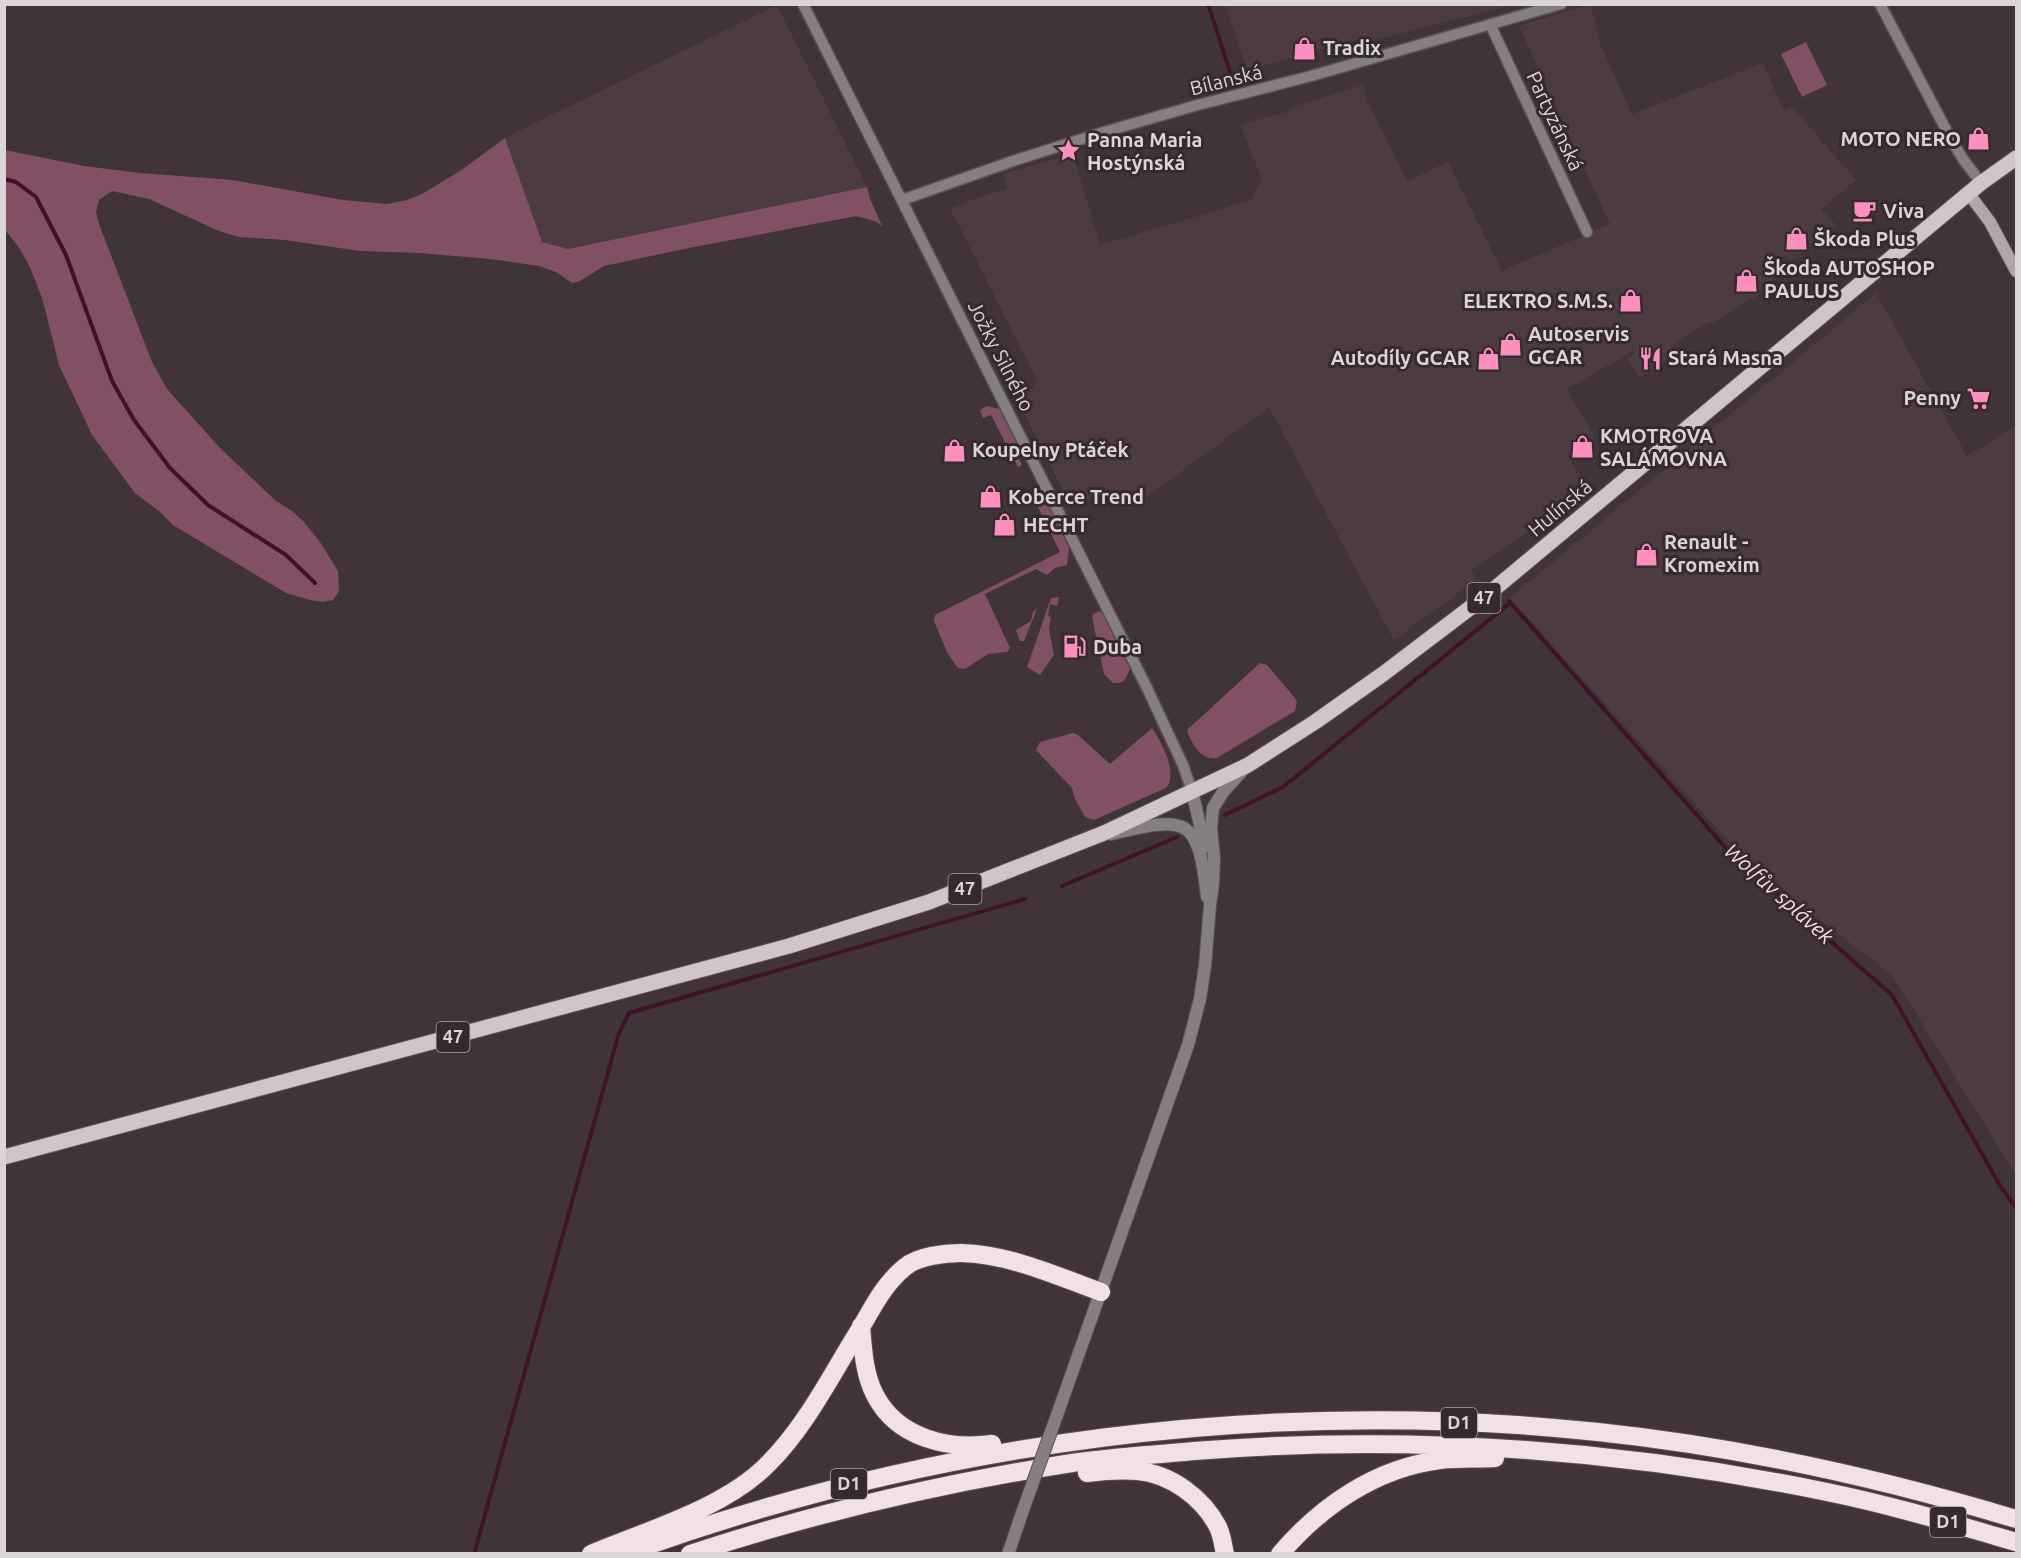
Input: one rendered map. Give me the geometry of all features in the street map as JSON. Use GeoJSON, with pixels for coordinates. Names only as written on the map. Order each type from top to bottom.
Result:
{"type":"FeatureCollection","features":[{"type":"Feature","properties":{"kind":"highway"},"geometry":{"type":"LineString","coordinates":[[591,1554],[723,1499],[748,1483],[792,1438],[810,1413],[879,1296],[907,1265],[946,1253],[982,1255],[1030,1267],[1101,1292]]}},
{"type":"Feature","properties":{"kind":"highway","name":"D1"},"geometry":{"type":"LineString","coordinates":[[861,1326],[863,1353],[875,1396],[894,1420],[914,1433],[950,1445],[975,1447],[1035,1439],[1081,1440]]}},
{"type":"Feature","properties":{"kind":"highway","name":"D1"},"geometry":{"type":"LineString","coordinates":[[624,1554],[745,1512],[844,1485],[941,1463],[1081,1440],[1242,1424],[1445,1422],[1598,1432],[1751,1454],[1834,1470],[1882,1481],[2016,1519]]}},
{"type":"Feature","properties":{"kind":"highway","name":"D1"},"geometry":{"type":"LineString","coordinates":[[690,1554],[848,1508],[947,1485],[1014,1473],[1076,1463],[1144,1456],[1307,1444],[1446,1445],[1525,1449],[1594,1455],[1723,1472],[1829,1492],[2016,1542]]}},
{"type":"Feature","properties":{"kind":"highway"},"geometry":{"type":"LineString","coordinates":[[1280,1554],[1296,1535],[1338,1500],[1359,1487],[1412,1467],[1439,1460],[1496,1458],[1572,1462],[1594,1455]]}},
{"type":"Feature","properties":{"kind":"highway","name":"D1"},"geometry":{"type":"LineString","coordinates":[[1014,1473],[1043,1478],[1096,1472],[1139,1471],[1162,1477],[1195,1496],[1206,1509],[1219,1528],[1225,1554]]}},
{"type":"Feature","properties":{"kind":"main road","name":"Hulínská"},"geometry":{"type":"LineString","coordinates":[[1192,791],[1248,765],[1354,695],[1487,596],[1975,189],[2016,158]]}},
{"type":"Feature","properties":{"kind":"main road"},"geometry":{"type":"LineString","coordinates":[[1975,189],[2016,272]]}},
{"type":"Feature","properties":{"kind":"main road","name":"47"},"geometry":{"type":"LineString","coordinates":[[4,1157],[828,935],[960,891],[1086,840],[1192,791]]}},
{"type":"Feature","properties":{"kind":"street","name":"Jožky Silného"},"geometry":{"type":"LineString","coordinates":[[803,4],[1146,688],[1183,765],[1192,791]]}},
{"type":"Feature","properties":{"kind":"street","name":"Bílanská"},"geometry":{"type":"LineString","coordinates":[[902,200],[1104,132],[1311,76],[1561,4]]}},
{"type":"Feature","properties":{"kind":"street"},"geometry":{"type":"LineString","coordinates":[[1880,4],[1963,159],[1975,189]]}},
{"type":"Feature","properties":{"kind":"street","name":"Partyzánská"},"geometry":{"type":"LineString","coordinates":[[1490,24],[1587,232]]}},
{"type":"Feature","properties":{"kind":"street"},"geometry":{"type":"LineString","coordinates":[[1008,1554],[1188,1045],[1206,966],[1214,871],[1211,828],[1213,808],[1223,792],[1248,765]]}},
{"type":"Feature","properties":{"kind":"street"},"geometry":{"type":"LineString","coordinates":[[1192,791],[1204,841],[1209,911]]}},
{"type":"Feature","properties":{"kind":"street"},"geometry":{"type":"LineString","coordinates":[[1086,840],[1160,824],[1176,824],[1188,830],[1199,846],[1209,911]]}},
{"type":"Feature","properties":{"kind":"shaded area"},"geometry":{"type":"Polygon","coordinates":[[[1225,4],[1512,5],[1361,44],[1359,39],[1247,70],[1225,4]]]}},
{"type":"Feature","properties":{"kind":"shaded area"},"geometry":{"type":"Polygon","coordinates":[[[1590,4],[1601,46],[1632,114],[1763,63],[1784,111],[1792,107],[1856,180],[1821,209],[1836,225],[1819,241],[1790,261],[1785,255],[1769,267],[1777,278],[1757,293],[1759,295],[1753,299],[1751,297],[1714,323],[1709,322],[1672,346],[1677,356],[1639,377],[1628,358],[1635,354],[1633,351],[1567,389],[1594,436],[1575,446],[1577,449],[1567,455],[1586,487],[1552,516],[1471,569],[1476,580],[1394,640],[1269,407],[1129,510],[1107,490],[1072,508],[1018,402],[1028,395],[1037,380],[950,208],[1007,188],[1003,174],[1073,154],[1100,245],[1211,212],[1251,200],[1262,179],[1240,125],[1289,111],[1289,108],[1363,85],[1368,102],[1407,181],[1448,162],[1502,271],[1610,224],[1519,26],[1590,4]]]}},
{"type":"Feature","properties":{"kind":"shaded area"},"geometry":{"type":"Polygon","coordinates":[[[777,5],[867,187],[568,249],[542,242],[505,138],[777,5]]]}},
{"type":"Feature","properties":{"kind":"shaded area"},"geometry":{"type":"Polygon","coordinates":[[[1806,42],[1827,85],[1802,97],[1781,54],[1806,42]]]}},
{"type":"Feature","properties":{"kind":"shaded area"},"geometry":{"type":"Polygon","coordinates":[[[505,138],[542,242],[568,249],[867,187],[882,226],[875,221],[856,216],[604,266],[580,281],[572,283],[556,272],[539,266],[490,259],[360,251],[285,240],[239,237],[219,231],[149,199],[112,191],[99,200],[96,212],[99,224],[152,362],[167,389],[220,448],[276,501],[303,521],[320,542],[338,571],[339,591],[333,600],[323,602],[286,593],[173,525],[135,493],[92,435],[59,365],[42,298],[30,267],[18,246],[5,230],[5,150],[84,166],[233,180],[343,200],[387,204],[422,194],[460,171],[505,138]]]}},
{"type":"Feature","properties":{"kind":"shaded area"},"geometry":{"type":"Polygon","coordinates":[[[1876,293],[1967,456],[2016,426],[2016,1175],[1892,975],[1808,911],[1722,834],[1510,598],[1876,293]]]}},
{"type":"Feature","properties":{"kind":"shaded area"},"geometry":{"type":"Polygon","coordinates":[[[987,406],[999,409],[1019,448],[1019,459],[1022,465],[1018,467],[991,415],[983,418],[980,410],[987,406]]]}},
{"type":"Feature","properties":{"kind":"shaded area"},"geometry":{"type":"Polygon","coordinates":[[[1036,493],[1047,503],[1069,548],[1067,565],[1055,568],[1047,575],[1036,569],[985,594],[1010,648],[1007,652],[988,654],[965,669],[958,668],[948,654],[934,621],[935,615],[1060,552],[1032,495],[1036,493]]]}},
{"type":"Feature","properties":{"kind":"shaded area"},"geometry":{"type":"Polygon","coordinates":[[[1059,597],[1057,606],[1050,604],[1048,616],[1051,617],[1049,629],[1054,655],[1040,675],[1027,667],[1051,598],[1059,597]]]}},
{"type":"Feature","properties":{"kind":"shaded area"},"geometry":{"type":"Polygon","coordinates":[[[1037,609],[1024,641],[1020,641],[1016,630],[1031,621],[1033,612],[1037,609]]]}},
{"type":"Feature","properties":{"kind":"shaded area"},"geometry":{"type":"Polygon","coordinates":[[[1099,611],[1130,669],[1125,680],[1119,683],[1113,683],[1104,674],[1092,617],[1099,611]]]}},
{"type":"Feature","properties":{"kind":"shaded area"},"geometry":{"type":"Polygon","coordinates":[[[1260,663],[1267,665],[1295,698],[1297,702],[1295,711],[1217,758],[1206,757],[1194,745],[1187,730],[1260,663]]]}},
{"type":"Feature","properties":{"kind":"shaded area"},"geometry":{"type":"Polygon","coordinates":[[[1152,728],[1164,749],[1170,766],[1170,782],[1166,788],[1094,820],[1085,817],[1072,788],[1036,750],[1040,742],[1073,733],[1110,764],[1152,728]]]}},
{"type":"Feature","properties":{"kind":"waterway","name":"Wolfův splávek"},"geometry":{"type":"LineString","coordinates":[[1208,4],[1233,81]]}},
{"type":"Feature","properties":{"kind":"waterway"},"geometry":{"type":"LineString","coordinates":[[4,179],[16,182],[36,197],[66,255],[112,381],[134,420],[170,468],[208,505],[286,555],[315,583]]}},
{"type":"Feature","properties":{"kind":"waterway","name":"Wolfův splávek"},"geometry":{"type":"LineString","coordinates":[[1509,601],[1732,855],[1892,995],[1999,1184],[2016,1208]]}},
{"type":"Feature","properties":{"kind":"waterway"},"geometry":{"type":"LineString","coordinates":[[1225,815],[1283,787],[1510,603]]}},
{"type":"Feature","properties":{"kind":"waterway"},"geometry":{"type":"LineString","coordinates":[[1062,886],[1177,837]]}},
{"type":"Feature","properties":{"kind":"waterway"},"geometry":{"type":"LineString","coordinates":[[474,1554],[619,1033],[629,1013],[1025,899]]}},
{"type":"Feature","properties":{"kind":"place","name":"Tradix"},"geometry":{"type":"Point","coordinates":[1305,48]}},
{"type":"Feature","properties":{"kind":"place","name":"MOTO NERO"},"geometry":{"type":"Point","coordinates":[1979,139]}},
{"type":"Feature","properties":{"kind":"place","name":"Panna Maria Hostýnská"},"geometry":{"type":"Point","coordinates":[1069,151]}},
{"type":"Feature","properties":{"kind":"place","name":"Viva"},"geometry":{"type":"Point","coordinates":[1865,211]}},
{"type":"Feature","properties":{"kind":"place","name":"Škoda Plus"},"geometry":{"type":"Point","coordinates":[1796,239]}},
{"type":"Feature","properties":{"kind":"place","name":"Škoda AUTOSHOP PAULUS"},"geometry":{"type":"Point","coordinates":[1746,280]}},
{"type":"Feature","properties":{"kind":"place","name":"ELEKTRO S.M.S."},"geometry":{"type":"Point","coordinates":[1631,301]}},
{"type":"Feature","properties":{"kind":"place","name":"Autoservis GCAR"},"geometry":{"type":"Point","coordinates":[1510,345]}},
{"type":"Feature","properties":{"kind":"place","name":"Autodíly GCAR"},"geometry":{"type":"Point","coordinates":[1488,358]}},
{"type":"Feature","properties":{"kind":"place","name":"Stará Masna"},"geometry":{"type":"Point","coordinates":[1650,358]}},
{"type":"Feature","properties":{"kind":"place","name":"Penny"},"geometry":{"type":"Point","coordinates":[1979,398]}},
{"type":"Feature","properties":{"kind":"place","name":"KMOTROVA SALÁMOVNA"},"geometry":{"type":"Point","coordinates":[1582,447]}},
{"type":"Feature","properties":{"kind":"place","name":"Koupelny Ptáček"},"geometry":{"type":"Point","coordinates":[954,450]}},
{"type":"Feature","properties":{"kind":"place","name":"Koberce Trend"},"geometry":{"type":"Point","coordinates":[990,497]}},
{"type":"Feature","properties":{"kind":"place","name":"HECHT"},"geometry":{"type":"Point","coordinates":[1005,525]}},
{"type":"Feature","properties":{"kind":"place","name":"Renault - Kromexim"},"geometry":{"type":"Point","coordinates":[1646,554]}},
{"type":"Feature","properties":{"kind":"place","name":"Duba"},"geometry":{"type":"Point","coordinates":[1075,647]}}]}
